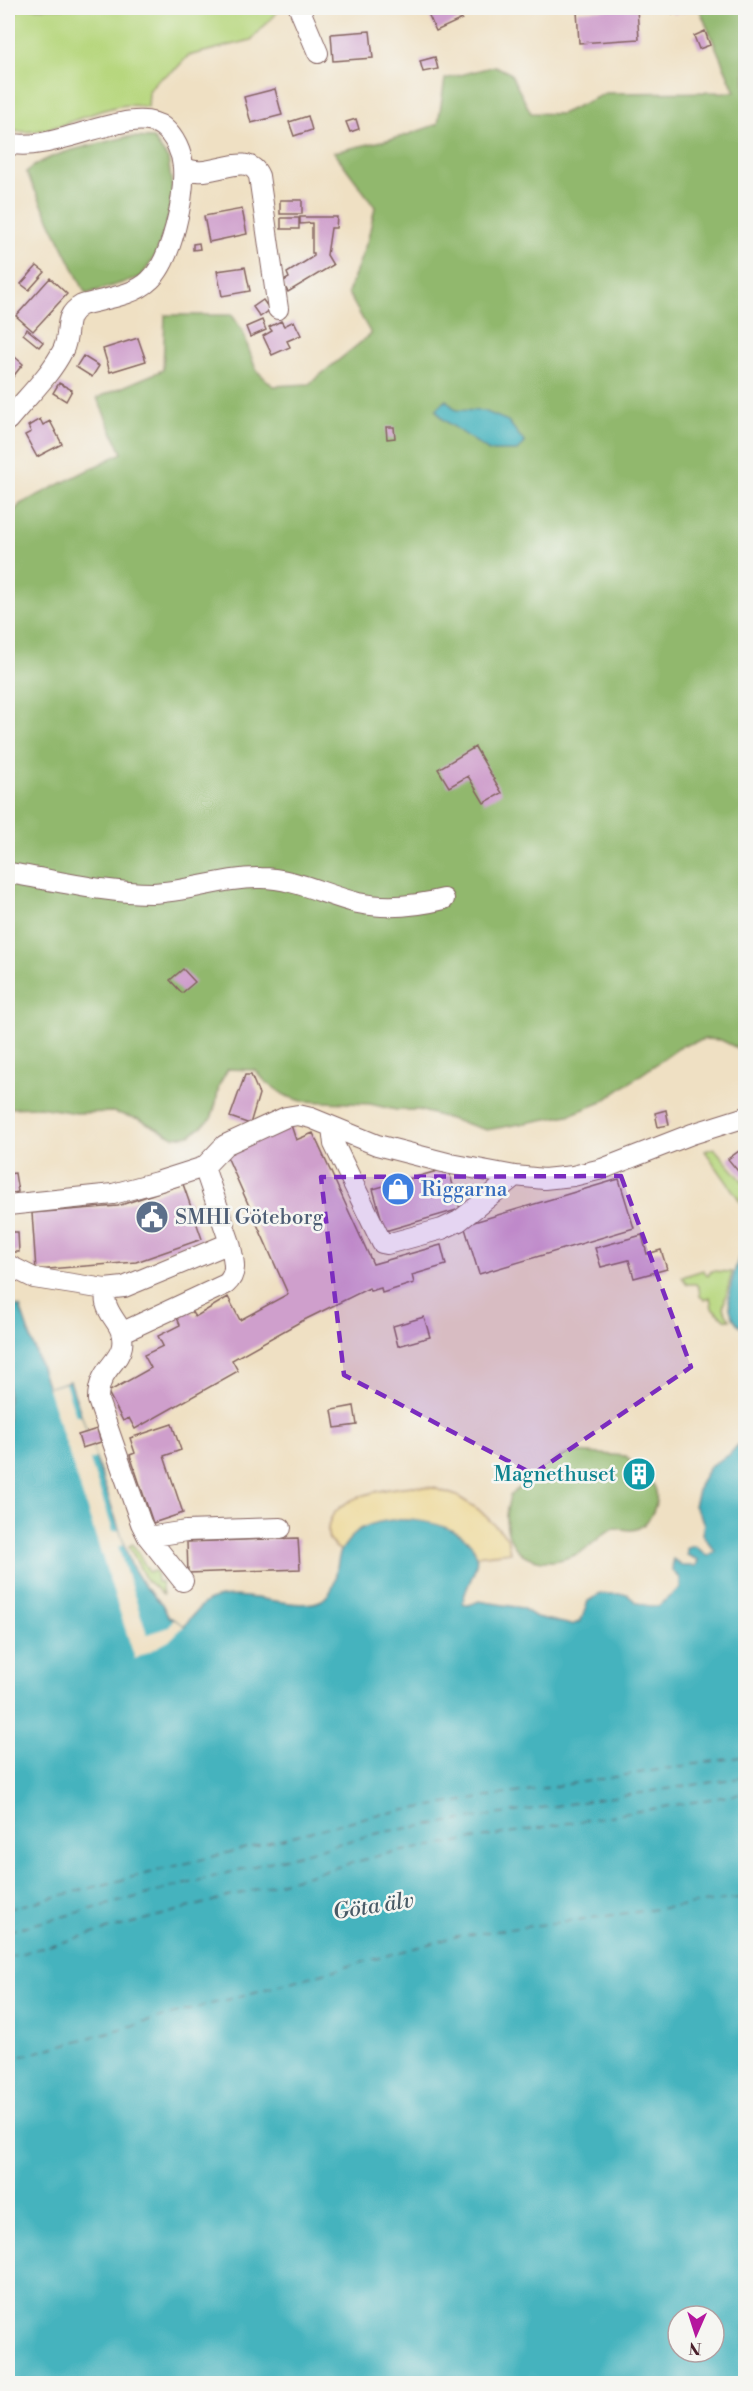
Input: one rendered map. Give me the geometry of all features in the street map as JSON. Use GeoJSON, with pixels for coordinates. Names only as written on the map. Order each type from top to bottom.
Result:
{"type":"FeatureCollection","features":[{"type":"Feature","properties":{"kind":"street"},"geometry":{"type":"LineString","coordinates":[[299,8],[318,53]]}},
{"type":"Feature","properties":{"kind":"street"},"geometry":{"type":"LineString","coordinates":[[8,143],[30,146],[122,122],[145,121],[162,126],[168,132],[175,142],[183,166],[183,183],[173,232],[160,268],[139,288],[74,309],[70,314],[65,346],[58,358],[8,420]]}},
{"type":"Feature","properties":{"kind":"street"},"geometry":{"type":"LineString","coordinates":[[183,166],[189,171],[196,172],[230,165],[251,166],[256,169],[259,176],[278,309]]}},
{"type":"Feature","properties":{"kind":"street"},"geometry":{"type":"LineString","coordinates":[[8,873],[83,888],[128,892],[153,893],[259,878],[278,879],[358,903],[383,906],[425,904],[444,899]]}},
{"type":"Feature","properties":{"kind":"street"},"geometry":{"type":"LineString","coordinates":[[8,1205],[112,1194],[204,1167],[225,1145],[286,1117],[298,1115],[311,1118],[377,1145],[451,1164],[544,1179],[602,1169],[692,1134],[746,1117]]}},
{"type":"Feature","properties":{"kind":"street"},"geometry":{"type":"LineString","coordinates":[[332,1127],[334,1144],[382,1243],[387,1244],[442,1229],[459,1221],[515,1176]]}},
{"type":"Feature","properties":{"kind":"street"},"geometry":{"type":"LineString","coordinates":[[123,1332],[232,1280],[234,1272],[230,1243],[204,1167]]}},
{"type":"Feature","properties":{"kind":"street"},"geometry":{"type":"LineString","coordinates":[[8,1265],[34,1278],[105,1289],[124,1287],[230,1243]]}},
{"type":"Feature","properties":{"kind":"street"},"geometry":{"type":"LineString","coordinates":[[105,1289],[106,1304],[123,1332],[122,1349],[102,1377],[98,1388],[98,1400],[141,1523],[148,1537],[183,1581]]}},
{"type":"Feature","properties":{"kind":"street"},"geometry":{"type":"LineString","coordinates":[[148,1537],[186,1531],[281,1528]]}},
{"type":"Feature","properties":{"kind":"highlighted area"},"geometry":{"type":"Polygon","coordinates":[[[621,1176],[691,1367],[533,1474],[344,1375],[321,1177],[621,1176]]]}},
{"type":"Feature","properties":{"kind":"green space"},"geometry":{"type":"Polygon","coordinates":[[[19,8],[281,8],[251,40],[188,56],[176,69],[156,81],[149,91],[148,107],[120,106],[51,128],[23,132],[8,130],[8,22],[19,8]]]}},
{"type":"Feature","properties":{"kind":"green space"},"geometry":{"type":"Polygon","coordinates":[[[699,8],[745,8],[745,1052],[721,1040],[705,1039],[682,1046],[602,1102],[569,1115],[487,1130],[419,1110],[396,1110],[370,1104],[302,1101],[286,1096],[266,1082],[255,1070],[228,1069],[219,1085],[211,1119],[190,1135],[174,1137],[139,1119],[113,1112],[76,1113],[39,1107],[8,1108],[8,520],[20,504],[122,453],[97,398],[163,370],[165,315],[232,315],[242,330],[256,370],[273,386],[309,384],[371,334],[348,293],[368,239],[375,207],[334,152],[404,136],[438,124],[445,79],[495,66],[510,73],[531,113],[561,114],[606,93],[735,92],[699,8]],[[446,400],[436,410],[444,420],[489,451],[446,400]]]}},
{"type":"Feature","properties":{"kind":"green space"},"geometry":{"type":"Polygon","coordinates":[[[126,137],[153,138],[168,159],[174,200],[156,255],[141,277],[86,294],[26,172],[60,154],[126,137]]]}},
{"type":"Feature","properties":{"kind":"green space"},"geometry":{"type":"Polygon","coordinates":[[[714,1148],[745,1184],[745,1208],[705,1151],[714,1148]]]}},
{"type":"Feature","properties":{"kind":"green space"},"geometry":{"type":"Polygon","coordinates":[[[703,1270],[708,1276],[711,1271],[732,1272],[723,1308],[730,1320],[725,1319],[712,1308],[710,1297],[705,1300],[700,1296],[696,1284],[687,1284],[682,1277],[703,1270]]]}},
{"type":"Feature","properties":{"kind":"green space"},"geometry":{"type":"Polygon","coordinates":[[[575,1452],[626,1456],[630,1460],[628,1484],[653,1484],[656,1490],[653,1512],[649,1519],[638,1528],[632,1530],[613,1528],[584,1550],[566,1558],[542,1561],[530,1558],[513,1544],[508,1533],[506,1515],[510,1495],[560,1457],[575,1452]]]}},
{"type":"Feature","properties":{"kind":"green space"},"geometry":{"type":"Polygon","coordinates":[[[133,1544],[149,1572],[156,1571],[157,1582],[161,1582],[163,1594],[146,1580],[129,1546],[133,1544]]]}},
{"type":"Feature","properties":{"kind":"sand"},"geometry":{"type":"Polygon","coordinates":[[[413,1486],[434,1488],[457,1496],[478,1509],[507,1537],[510,1552],[476,1556],[474,1548],[354,1534],[341,1551],[331,1542],[328,1529],[331,1518],[349,1501],[376,1492],[413,1486]]]}},
{"type":"Feature","properties":{"kind":"water"},"geometry":{"type":"Polygon","coordinates":[[[446,400],[456,410],[484,411],[508,421],[525,443],[517,451],[489,451],[444,420],[436,410],[446,400]]]}},
{"type":"Feature","properties":{"kind":"water"},"geometry":{"type":"Polygon","coordinates":[[[745,1240],[745,1330],[736,1322],[729,1300],[733,1275],[745,1240]]]}},
{"type":"Feature","properties":{"kind":"water","name":"Göta älv"},"geometry":{"type":"Polygon","coordinates":[[[8,1305],[20,1307],[48,1388],[70,1381],[131,1565],[145,1587],[162,1604],[168,1616],[184,1626],[203,1605],[210,1600],[223,1597],[237,1596],[299,1604],[322,1600],[332,1589],[341,1551],[352,1536],[363,1527],[397,1520],[436,1524],[466,1539],[477,1557],[475,1570],[463,1603],[469,1605],[479,1601],[522,1608],[536,1617],[572,1625],[581,1621],[588,1601],[600,1594],[627,1594],[641,1604],[658,1606],[680,1588],[680,1578],[672,1570],[673,1559],[683,1566],[696,1566],[698,1560],[687,1555],[687,1548],[695,1546],[708,1556],[715,1551],[702,1534],[704,1523],[694,1506],[700,1483],[711,1465],[729,1455],[745,1437],[745,2383],[8,2383],[8,1305]]]}},
{"type":"Feature","properties":{"kind":"pier"},"geometry":{"type":"Polygon","coordinates":[[[65,1383],[76,1416],[81,1415],[96,1458],[90,1460],[113,1531],[119,1530],[124,1545],[118,1547],[147,1634],[169,1627],[173,1619],[184,1626],[169,1641],[135,1659],[48,1388],[65,1383]]]}},
{"type":"Feature","properties":{"kind":"building"},"geometry":{"type":"Polygon","coordinates":[[[456,8],[462,19],[436,31],[426,9],[456,8]]]}},
{"type":"Feature","properties":{"kind":"building"},"geometry":{"type":"Polygon","coordinates":[[[489,8],[517,8],[517,9],[489,12],[489,8]]]}},
{"type":"Feature","properties":{"kind":"building"},"geometry":{"type":"Polygon","coordinates":[[[637,8],[639,39],[579,43],[577,11],[637,8]]]}},
{"type":"Feature","properties":{"kind":"building"},"geometry":{"type":"Polygon","coordinates":[[[672,8],[690,8],[690,11],[673,14],[672,8]]]}},
{"type":"Feature","properties":{"kind":"building"},"geometry":{"type":"Polygon","coordinates":[[[370,31],[373,58],[333,61],[331,34],[370,31]]]}},
{"type":"Feature","properties":{"kind":"building"},"geometry":{"type":"Polygon","coordinates":[[[705,31],[710,45],[699,49],[694,36],[705,31]]]}},
{"type":"Feature","properties":{"kind":"building"},"geometry":{"type":"Polygon","coordinates":[[[435,57],[438,69],[423,72],[420,61],[435,57]]]}},
{"type":"Feature","properties":{"kind":"building"},"geometry":{"type":"Polygon","coordinates":[[[275,89],[282,115],[251,123],[244,97],[275,89]]]}},
{"type":"Feature","properties":{"kind":"building"},"geometry":{"type":"Polygon","coordinates":[[[308,116],[312,130],[294,136],[289,122],[308,116]]]}},
{"type":"Feature","properties":{"kind":"building"},"geometry":{"type":"Polygon","coordinates":[[[356,119],[359,129],[350,132],[346,122],[356,119]]]}},
{"type":"Feature","properties":{"kind":"building"},"geometry":{"type":"Polygon","coordinates":[[[280,200],[302,200],[302,214],[280,214],[280,200]]]}},
{"type":"Feature","properties":{"kind":"building"},"geometry":{"type":"Polygon","coordinates":[[[242,209],[247,234],[209,242],[204,216],[242,209]]]}},
{"type":"Feature","properties":{"kind":"building"},"geometry":{"type":"Polygon","coordinates":[[[300,217],[337,217],[336,228],[331,228],[327,255],[333,265],[288,292],[282,282],[289,278],[287,273],[314,256],[312,253],[312,223],[300,224],[300,217]]]}},
{"type":"Feature","properties":{"kind":"building"},"geometry":{"type":"Polygon","coordinates":[[[281,218],[299,218],[299,229],[281,229],[281,218]]]}},
{"type":"Feature","properties":{"kind":"building"},"geometry":{"type":"Polygon","coordinates":[[[199,243],[200,249],[193,250],[193,244],[199,243]]]}},
{"type":"Feature","properties":{"kind":"building"},"geometry":{"type":"Polygon","coordinates":[[[37,266],[45,272],[29,290],[21,284],[37,266]]]}},
{"type":"Feature","properties":{"kind":"building"},"geometry":{"type":"Polygon","coordinates":[[[245,267],[250,291],[222,296],[217,271],[245,267]]]}},
{"type":"Feature","properties":{"kind":"building"},"geometry":{"type":"Polygon","coordinates":[[[50,278],[67,294],[33,331],[16,316],[50,278]]]}},
{"type":"Feature","properties":{"kind":"building"},"geometry":{"type":"Polygon","coordinates":[[[263,300],[270,310],[260,317],[253,307],[263,300]]]}},
{"type":"Feature","properties":{"kind":"building"},"geometry":{"type":"Polygon","coordinates":[[[262,320],[266,330],[250,337],[246,327],[262,320]]]}},
{"type":"Feature","properties":{"kind":"building"},"geometry":{"type":"Polygon","coordinates":[[[281,321],[284,326],[294,321],[301,335],[287,341],[290,347],[272,355],[263,336],[272,331],[269,327],[281,321]]]}},
{"type":"Feature","properties":{"kind":"building"},"geometry":{"type":"Polygon","coordinates":[[[27,329],[43,342],[39,347],[23,334],[27,329]]]}},
{"type":"Feature","properties":{"kind":"building"},"geometry":{"type":"Polygon","coordinates":[[[138,338],[146,361],[110,372],[103,349],[138,338]]]}},
{"type":"Feature","properties":{"kind":"building"},"geometry":{"type":"Polygon","coordinates":[[[8,351],[23,364],[8,383],[8,351]]]}},
{"type":"Feature","properties":{"kind":"building"},"geometry":{"type":"Polygon","coordinates":[[[83,356],[99,366],[92,377],[76,367],[83,356]]]}},
{"type":"Feature","properties":{"kind":"building"},"geometry":{"type":"Polygon","coordinates":[[[59,383],[72,390],[66,401],[53,393],[59,383]]]}},
{"type":"Feature","properties":{"kind":"building"},"geometry":{"type":"Polygon","coordinates":[[[40,419],[43,425],[50,421],[62,444],[37,457],[25,435],[31,432],[28,426],[40,419]]]}},
{"type":"Feature","properties":{"kind":"building"},"geometry":{"type":"Polygon","coordinates":[[[386,427],[394,427],[395,438],[387,439],[386,427]]]}},
{"type":"Feature","properties":{"kind":"building"},"geometry":{"type":"Polygon","coordinates":[[[475,747],[502,793],[484,803],[468,776],[449,787],[438,769],[475,747]]]}},
{"type":"Feature","properties":{"kind":"building"},"geometry":{"type":"Polygon","coordinates":[[[183,969],[195,982],[182,993],[170,980],[183,969]]]}},
{"type":"Feature","properties":{"kind":"building"},"geometry":{"type":"Polygon","coordinates":[[[245,1075],[251,1075],[259,1094],[250,1124],[230,1117],[245,1075]]]}},
{"type":"Feature","properties":{"kind":"building"},"geometry":{"type":"Polygon","coordinates":[[[666,1110],[669,1125],[658,1127],[655,1113],[666,1110]]]}},
{"type":"Feature","properties":{"kind":"building"},"geometry":{"type":"Polygon","coordinates":[[[291,1125],[296,1140],[313,1133],[373,1264],[441,1245],[446,1265],[412,1275],[414,1283],[382,1293],[381,1288],[370,1291],[369,1288],[298,1323],[232,1360],[238,1371],[135,1429],[129,1418],[123,1421],[108,1392],[151,1368],[144,1355],[163,1346],[158,1336],[180,1325],[176,1315],[189,1308],[195,1317],[228,1297],[240,1320],[288,1294],[225,1152],[291,1125]]]}},
{"type":"Feature","properties":{"kind":"building"},"geometry":{"type":"Polygon","coordinates":[[[746,1146],[746,1181],[728,1159],[746,1146]]]}},
{"type":"Feature","properties":{"kind":"building"},"geometry":{"type":"Polygon","coordinates":[[[448,1168],[460,1209],[385,1231],[373,1189],[448,1168]]]}},
{"type":"Feature","properties":{"kind":"building"},"geometry":{"type":"Polygon","coordinates":[[[15,1173],[18,1192],[8,1194],[8,1174],[15,1173]]]}},
{"type":"Feature","properties":{"kind":"building"},"geometry":{"type":"Polygon","coordinates":[[[619,1179],[634,1228],[479,1274],[464,1225],[619,1179]]]}},
{"type":"Feature","properties":{"kind":"building"},"geometry":{"type":"Polygon","coordinates":[[[183,1184],[202,1239],[136,1262],[36,1270],[32,1213],[118,1206],[183,1184]]]}},
{"type":"Feature","properties":{"kind":"building"},"geometry":{"type":"Polygon","coordinates":[[[8,1232],[18,1232],[19,1252],[8,1252],[8,1232]]]}},
{"type":"Feature","properties":{"kind":"building"},"geometry":{"type":"Polygon","coordinates":[[[642,1235],[647,1254],[661,1250],[667,1269],[634,1278],[629,1260],[601,1267],[595,1248],[642,1235]]]}},
{"type":"Feature","properties":{"kind":"building"},"geometry":{"type":"Polygon","coordinates":[[[424,1317],[430,1337],[398,1346],[393,1326],[424,1317]]]}},
{"type":"Feature","properties":{"kind":"building"},"geometry":{"type":"Polygon","coordinates":[[[354,1406],[357,1425],[335,1428],[332,1410],[354,1406]]]}},
{"type":"Feature","properties":{"kind":"building"},"geometry":{"type":"Polygon","coordinates":[[[172,1424],[181,1450],[164,1456],[183,1513],[153,1523],[130,1455],[135,1453],[130,1438],[172,1424]]]}},
{"type":"Feature","properties":{"kind":"building"},"geometry":{"type":"Polygon","coordinates":[[[97,1429],[101,1442],[82,1448],[78,1435],[97,1429]]]}},
{"type":"Feature","properties":{"kind":"building","name":"Magnethuset"},"geometry":{"type":"Polygon","coordinates":[[[633,1467],[646,1467],[646,1480],[633,1480],[633,1467]]]}},
{"type":"Feature","properties":{"kind":"building"},"geometry":{"type":"Polygon","coordinates":[[[298,1538],[300,1569],[188,1573],[187,1542],[298,1538]]]}},
{"type":"Feature","properties":{"kind":"ferry route"},"geometry":{"type":"LineString","coordinates":[[8,1909],[375,1815],[746,1756]]}},
{"type":"Feature","properties":{"kind":"ferry route"},"geometry":{"type":"LineString","coordinates":[[8,1931],[383,1832],[746,1777]]}},
{"type":"Feature","properties":{"kind":"ferry route"},"geometry":{"type":"LineString","coordinates":[[8,1957],[385,1854],[746,1793]]}},
{"type":"Feature","properties":{"kind":"ferry route"},"geometry":{"type":"LineString","coordinates":[[8,2060],[458,1936],[746,1897]]}},
{"type":"Feature","properties":{"kind":"place","name":"Riggarna"},"geometry":{"type":"Point","coordinates":[398,1189]}},
{"type":"Feature","properties":{"kind":"place","name":"SMHI Göteborg"},"geometry":{"type":"Point","coordinates":[152,1217]}},
{"type":"Feature","properties":{"kind":"place","name":"Magnethuset"},"geometry":{"type":"Point","coordinates":[639,1474]}}]}
